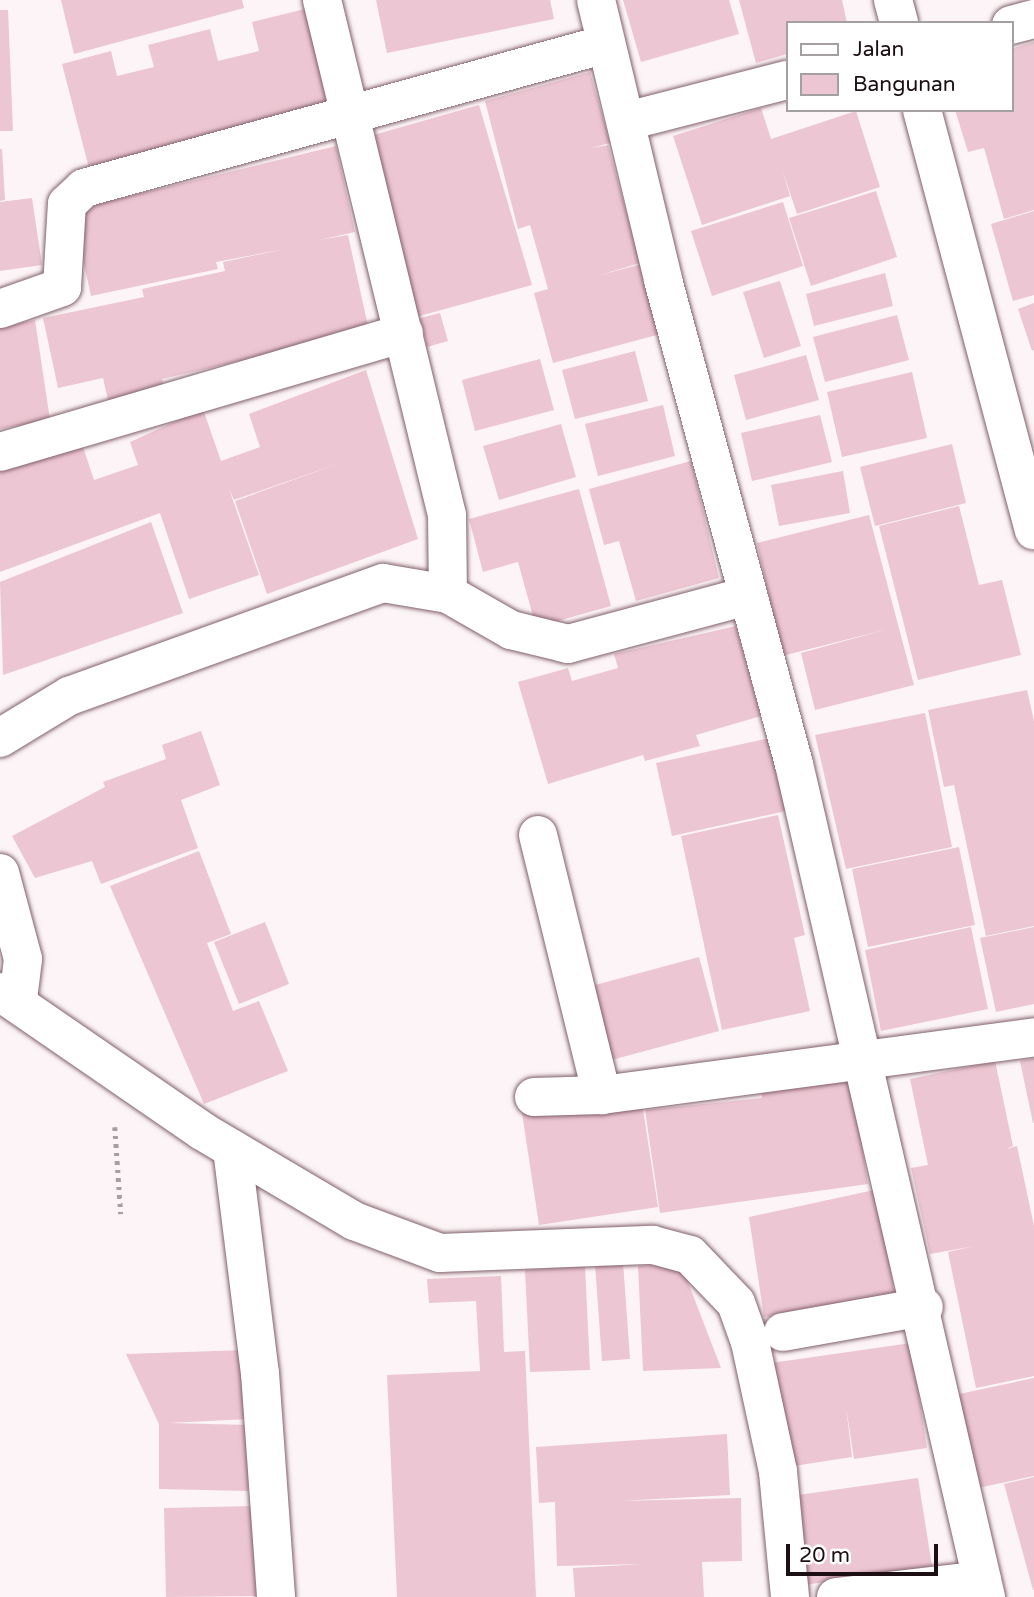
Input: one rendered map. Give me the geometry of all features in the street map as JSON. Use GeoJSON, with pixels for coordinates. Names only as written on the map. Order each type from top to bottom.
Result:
{"type":"FeatureCollection","features":[{"type":"Feature","properties":{"kind":"street"},"geometry":{"type":"LineString","coordinates":[[322,0],[347,113],[404,333],[447,515],[448,594]]}},
{"type":"Feature","properties":{"kind":"street"},"geometry":{"type":"LineString","coordinates":[[596,0],[776,708],[794,764],[923,1307],[984,1588],[836,1597]]}},
{"type":"Feature","properties":{"kind":"street"},"geometry":{"type":"LineString","coordinates":[[893,0],[898,21]]}},
{"type":"Feature","properties":{"kind":"street"},"geometry":{"type":"LineString","coordinates":[[1013,24],[1034,19]]}},
{"type":"Feature","properties":{"kind":"street"},"geometry":{"type":"LineString","coordinates":[[0,309],[62,287],[65,215],[74,193],[347,113],[606,44]]}},
{"type":"Feature","properties":{"kind":"street"},"geometry":{"type":"LineString","coordinates":[[627,121],[786,80]]}},
{"type":"Feature","properties":{"kind":"street"},"geometry":{"type":"LineString","coordinates":[[923,112],[1034,530]]}},
{"type":"Feature","properties":{"kind":"street"},"geometry":{"type":"LineString","coordinates":[[0,452],[404,333]]}},
{"type":"Feature","properties":{"kind":"street"},"geometry":{"type":"LineString","coordinates":[[0,738],[69,696],[313,605],[383,583],[448,594],[511,630],[568,644],[747,596]]}},
{"type":"Feature","properties":{"kind":"street"},"geometry":{"type":"LineString","coordinates":[[538,835],[602,1095]]}},
{"type":"Feature","properties":{"kind":"street"},"geometry":{"type":"LineString","coordinates":[[0,873],[23,959],[9,996],[109,1069],[232,1149],[354,1221],[440,1253],[653,1244],[690,1255],[714,1273],[736,1303],[750,1342],[778,1472],[790,1597]]}},
{"type":"Feature","properties":{"kind":"street"},"geometry":{"type":"LineString","coordinates":[[534,1097],[602,1095],[1034,1037]]}},
{"type":"Feature","properties":{"kind":"street"},"geometry":{"type":"LineString","coordinates":[[232,1149],[260,1373],[276,1597]]}},
{"type":"Feature","properties":{"kind":"street"},"geometry":{"type":"LineString","coordinates":[[783,1332],[923,1307]]}},
{"type":"Feature","properties":{"kind":"path"},"geometry":{"type":"LineString","coordinates":[[109,1069],[121,1214]]}},
{"type":"Feature","properties":{"kind":"building"},"geometry":{"type":"Polygon","coordinates":[[[61,0],[242,0],[244,8],[74,54],[61,0]]]}},
{"type":"Feature","properties":{"kind":"building"},"geometry":{"type":"Polygon","coordinates":[[[376,0],[550,0],[554,19],[387,53],[376,0]]]}},
{"type":"Feature","properties":{"kind":"building"},"geometry":{"type":"Polygon","coordinates":[[[623,0],[729,0],[739,34],[641,62],[623,0]]]}},
{"type":"Feature","properties":{"kind":"building"},"geometry":{"type":"Polygon","coordinates":[[[739,0],[842,0],[847,21],[786,21],[786,54],[756,63],[739,0]]]}},
{"type":"Feature","properties":{"kind":"building"},"geometry":{"type":"Polygon","coordinates":[[[305,9],[330,107],[90,172],[62,64],[111,51],[117,76],[154,67],[148,45],[210,29],[218,61],[259,51],[252,22],[305,9]]]}},
{"type":"Feature","properties":{"kind":"building"},"geometry":{"type":"Polygon","coordinates":[[[0,10],[8,10],[13,131],[0,131],[0,10]]]}},
{"type":"Feature","properties":{"kind":"building"},"geometry":{"type":"Polygon","coordinates":[[[1034,42],[1034,210],[1004,219],[984,148],[968,152],[956,112],[1013,112],[1013,48],[1034,42]]]}},
{"type":"Feature","properties":{"kind":"building"},"geometry":{"type":"Polygon","coordinates":[[[590,72],[610,143],[591,148],[608,145],[640,263],[597,276],[645,263],[664,333],[553,363],[534,293],[548,289],[530,225],[518,229],[485,101],[590,72]]]}},
{"type":"Feature","properties":{"kind":"building"},"geometry":{"type":"Polygon","coordinates":[[[479,105],[532,285],[416,317],[370,136],[479,105]]]}},
{"type":"Feature","properties":{"kind":"building"},"geometry":{"type":"Polygon","coordinates":[[[761,108],[771,139],[856,112],[880,187],[797,214],[782,169],[790,196],[702,225],[673,136],[761,108]]]}},
{"type":"Feature","properties":{"kind":"building"},"geometry":{"type":"Polygon","coordinates":[[[336,146],[355,232],[319,240],[348,235],[369,331],[162,379],[164,387],[108,400],[103,378],[58,388],[43,318],[144,297],[142,289],[225,271],[223,262],[285,249],[216,262],[218,269],[91,296],[72,210],[336,146]]]}},
{"type":"Feature","properties":{"kind":"building"},"geometry":{"type":"Polygon","coordinates":[[[0,149],[5,200],[0,201],[0,149]]]}},
{"type":"Feature","properties":{"kind":"building"},"geometry":{"type":"Polygon","coordinates":[[[876,191],[897,257],[811,286],[789,218],[876,191]]]}},
{"type":"Feature","properties":{"kind":"building"},"geometry":{"type":"Polygon","coordinates":[[[32,198],[42,265],[0,271],[0,202],[32,198]]]}},
{"type":"Feature","properties":{"kind":"building"},"geometry":{"type":"Polygon","coordinates":[[[783,202],[803,266],[712,296],[691,231],[783,202]]]}},
{"type":"Feature","properties":{"kind":"building"},"geometry":{"type":"Polygon","coordinates":[[[1034,211],[1034,295],[1013,301],[991,224],[1034,211]]]}},
{"type":"Feature","properties":{"kind":"building"},"geometry":{"type":"Polygon","coordinates":[[[885,273],[893,306],[814,326],[806,294],[885,273]]]}},
{"type":"Feature","properties":{"kind":"building"},"geometry":{"type":"Polygon","coordinates":[[[780,281],[801,346],[764,358],[743,292],[780,281]]]}},
{"type":"Feature","properties":{"kind":"building"},"geometry":{"type":"Polygon","coordinates":[[[1034,303],[1034,350],[1032,351],[1018,309],[1034,303]]]}},
{"type":"Feature","properties":{"kind":"building"},"geometry":{"type":"Polygon","coordinates":[[[440,313],[448,341],[427,347],[420,318],[440,313]]]}},
{"type":"Feature","properties":{"kind":"building"},"geometry":{"type":"Polygon","coordinates":[[[897,315],[909,360],[825,382],[813,337],[897,315]]]}},
{"type":"Feature","properties":{"kind":"building"},"geometry":{"type":"Polygon","coordinates":[[[35,320],[50,420],[0,429],[0,327],[35,320]]]}},
{"type":"Feature","properties":{"kind":"building"},"geometry":{"type":"Polygon","coordinates":[[[635,351],[648,401],[575,419],[562,370],[635,351]]]}},
{"type":"Feature","properties":{"kind":"building"},"geometry":{"type":"Polygon","coordinates":[[[806,355],[819,400],[746,420],[734,375],[806,355]]]}},
{"type":"Feature","properties":{"kind":"building"},"geometry":{"type":"Polygon","coordinates":[[[540,359],[554,410],[475,431],[462,380],[540,359]]]}},
{"type":"Feature","properties":{"kind":"building"},"geometry":{"type":"Polygon","coordinates":[[[366,370],[418,539],[267,594],[235,501],[340,463],[234,500],[229,489],[259,575],[189,599],[160,513],[0,572],[0,471],[83,447],[94,480],[138,465],[130,442],[203,409],[221,461],[260,447],[249,414],[366,370]]]}},
{"type":"Feature","properties":{"kind":"building"},"geometry":{"type":"Polygon","coordinates":[[[912,372],[927,438],[842,457],[827,392],[912,372]]]}},
{"type":"Feature","properties":{"kind":"building"},"geometry":{"type":"Polygon","coordinates":[[[663,405],[675,456],[598,476],[585,424],[663,405]]]}},
{"type":"Feature","properties":{"kind":"building"},"geometry":{"type":"Polygon","coordinates":[[[820,415],[832,462],[752,481],[741,433],[820,415]]]}},
{"type":"Feature","properties":{"kind":"building"},"geometry":{"type":"Polygon","coordinates":[[[561,424],[576,477],[499,500],[483,446],[561,424]]]}},
{"type":"Feature","properties":{"kind":"building"},"geometry":{"type":"Polygon","coordinates":[[[952,444],[966,503],[875,526],[860,467],[952,444]]]}},
{"type":"Feature","properties":{"kind":"building"},"geometry":{"type":"Polygon","coordinates":[[[691,461],[719,578],[636,601],[619,541],[604,545],[589,489],[691,461]]]}},
{"type":"Feature","properties":{"kind":"building"},"geometry":{"type":"Polygon","coordinates":[[[843,471],[850,513],[779,526],[771,485],[843,471]]]}},
{"type":"Feature","properties":{"kind":"building"},"geometry":{"type":"Polygon","coordinates":[[[579,489],[611,606],[536,627],[518,562],[483,572],[469,519],[579,489]]]}},
{"type":"Feature","properties":{"kind":"building"},"geometry":{"type":"Polygon","coordinates":[[[959,506],[979,585],[1002,580],[1021,655],[918,680],[879,526],[959,506]]]}},
{"type":"Feature","properties":{"kind":"building"},"geometry":{"type":"Polygon","coordinates":[[[869,515],[914,685],[815,710],[801,653],[888,629],[782,656],[757,543],[869,515]]]}},
{"type":"Feature","properties":{"kind":"building"},"geometry":{"type":"Polygon","coordinates":[[[151,522],[183,613],[3,675],[0,582],[151,522]]]}},
{"type":"Feature","properties":{"kind":"building"},"geometry":{"type":"Polygon","coordinates":[[[736,626],[761,716],[696,735],[700,746],[645,761],[643,755],[548,784],[518,682],[568,668],[572,681],[618,668],[614,654],[736,626]]]}},
{"type":"Feature","properties":{"kind":"building"},"geometry":{"type":"Polygon","coordinates":[[[1027,690],[1034,721],[1034,926],[986,936],[954,785],[944,787],[928,710],[1027,690]]]}},
{"type":"Feature","properties":{"kind":"building"},"geometry":{"type":"Polygon","coordinates":[[[925,713],[952,847],[846,869],[815,735],[925,713]]]}},
{"type":"Feature","properties":{"kind":"building"},"geometry":{"type":"Polygon","coordinates":[[[201,731],[220,785],[181,800],[198,848],[101,884],[92,861],[35,878],[12,836],[105,787],[103,782],[166,759],[162,745],[201,731]]]}},
{"type":"Feature","properties":{"kind":"building"},"geometry":{"type":"Polygon","coordinates":[[[770,738],[786,811],[672,836],[656,763],[770,738]]]}},
{"type":"Feature","properties":{"kind":"building"},"geometry":{"type":"Polygon","coordinates":[[[778,815],[805,935],[794,938],[810,1011],[722,1030],[681,836],[778,815]]]}},
{"type":"Feature","properties":{"kind":"building"},"geometry":{"type":"Polygon","coordinates":[[[959,847],[975,925],[868,947],[852,869],[959,847]]]}},
{"type":"Feature","properties":{"kind":"building"},"geometry":{"type":"Polygon","coordinates":[[[199,851],[231,934],[207,943],[233,1011],[259,1001],[288,1071],[204,1104],[110,886],[199,851]]]}},
{"type":"Feature","properties":{"kind":"building"},"geometry":{"type":"Polygon","coordinates":[[[265,922],[289,984],[239,1004],[214,942],[265,922]]]}},
{"type":"Feature","properties":{"kind":"building"},"geometry":{"type":"Polygon","coordinates":[[[971,927],[988,1009],[881,1031],[865,950],[971,927]]]}},
{"type":"Feature","properties":{"kind":"building"},"geometry":{"type":"Polygon","coordinates":[[[1034,927],[1034,1004],[996,1012],[980,938],[1034,927]]]}},
{"type":"Feature","properties":{"kind":"building"},"geometry":{"type":"Polygon","coordinates":[[[699,957],[719,1031],[604,1062],[584,988],[699,957]]]}},
{"type":"Feature","properties":{"kind":"building"},"geometry":{"type":"Polygon","coordinates":[[[1034,1058],[1034,1123],[1033,1123],[1020,1061],[1034,1058]]]}},
{"type":"Feature","properties":{"kind":"building"},"geometry":{"type":"Polygon","coordinates":[[[995,1061],[1013,1146],[1006,1149],[1017,1146],[1034,1226],[1034,1376],[976,1388],[948,1252],[975,1246],[930,1254],[911,1168],[928,1165],[910,1079],[995,1061]]]}},
{"type":"Feature","properties":{"kind":"building"},"geometry":{"type":"Polygon","coordinates":[[[851,1076],[868,1184],[660,1213],[645,1110],[762,1098],[761,1089],[851,1076]]]}},
{"type":"Feature","properties":{"kind":"building"},"geometry":{"type":"Polygon","coordinates":[[[642,1103],[658,1207],[539,1225],[522,1113],[642,1103]]]}},
{"type":"Feature","properties":{"kind":"building"},"geometry":{"type":"Polygon","coordinates":[[[879,1189],[896,1307],[764,1317],[749,1217],[879,1189]]]}},
{"type":"Feature","properties":{"kind":"building"},"geometry":{"type":"Polygon","coordinates":[[[623,1262],[630,1359],[602,1361],[595,1264],[623,1262]]]}},
{"type":"Feature","properties":{"kind":"building"},"geometry":{"type":"Polygon","coordinates":[[[681,1264],[721,1368],[643,1371],[638,1266],[681,1264]]]}},
{"type":"Feature","properties":{"kind":"building"},"geometry":{"type":"Polygon","coordinates":[[[585,1266],[590,1370],[530,1372],[525,1270],[585,1266]]]}},
{"type":"Feature","properties":{"kind":"building"},"geometry":{"type":"Polygon","coordinates":[[[501,1276],[504,1352],[525,1351],[536,1597],[397,1597],[387,1375],[480,1371],[476,1301],[429,1303],[427,1279],[501,1276]]]}},
{"type":"Feature","properties":{"kind":"building"},"geometry":{"type":"Polygon","coordinates":[[[911,1343],[927,1448],[854,1459],[846,1407],[852,1457],[787,1467],[771,1363],[911,1343]]]}},
{"type":"Feature","properties":{"kind":"building"},"geometry":{"type":"Polygon","coordinates":[[[246,1350],[249,1419],[168,1423],[249,1425],[248,1491],[159,1489],[159,1424],[126,1354],[246,1350]]]}},
{"type":"Feature","properties":{"kind":"building"},"geometry":{"type":"Polygon","coordinates":[[[1034,1378],[1034,1476],[978,1488],[959,1394],[1034,1378]]]}},
{"type":"Feature","properties":{"kind":"building"},"geometry":{"type":"Polygon","coordinates":[[[727,1434],[730,1495],[620,1501],[741,1498],[742,1561],[702,1562],[704,1597],[575,1597],[573,1568],[645,1564],[557,1566],[555,1502],[539,1503],[536,1447],[727,1434]]]}},
{"type":"Feature","properties":{"kind":"building"},"geometry":{"type":"Polygon","coordinates":[[[1034,1477],[1034,1590],[1033,1590],[1004,1484],[1034,1477]]]}},
{"type":"Feature","properties":{"kind":"building"},"geometry":{"type":"Polygon","coordinates":[[[918,1478],[932,1566],[804,1585],[791,1496],[918,1478]]]}},
{"type":"Feature","properties":{"kind":"building"},"geometry":{"type":"Polygon","coordinates":[[[254,1506],[256,1596],[166,1597],[164,1508],[254,1506]]]}}]}
